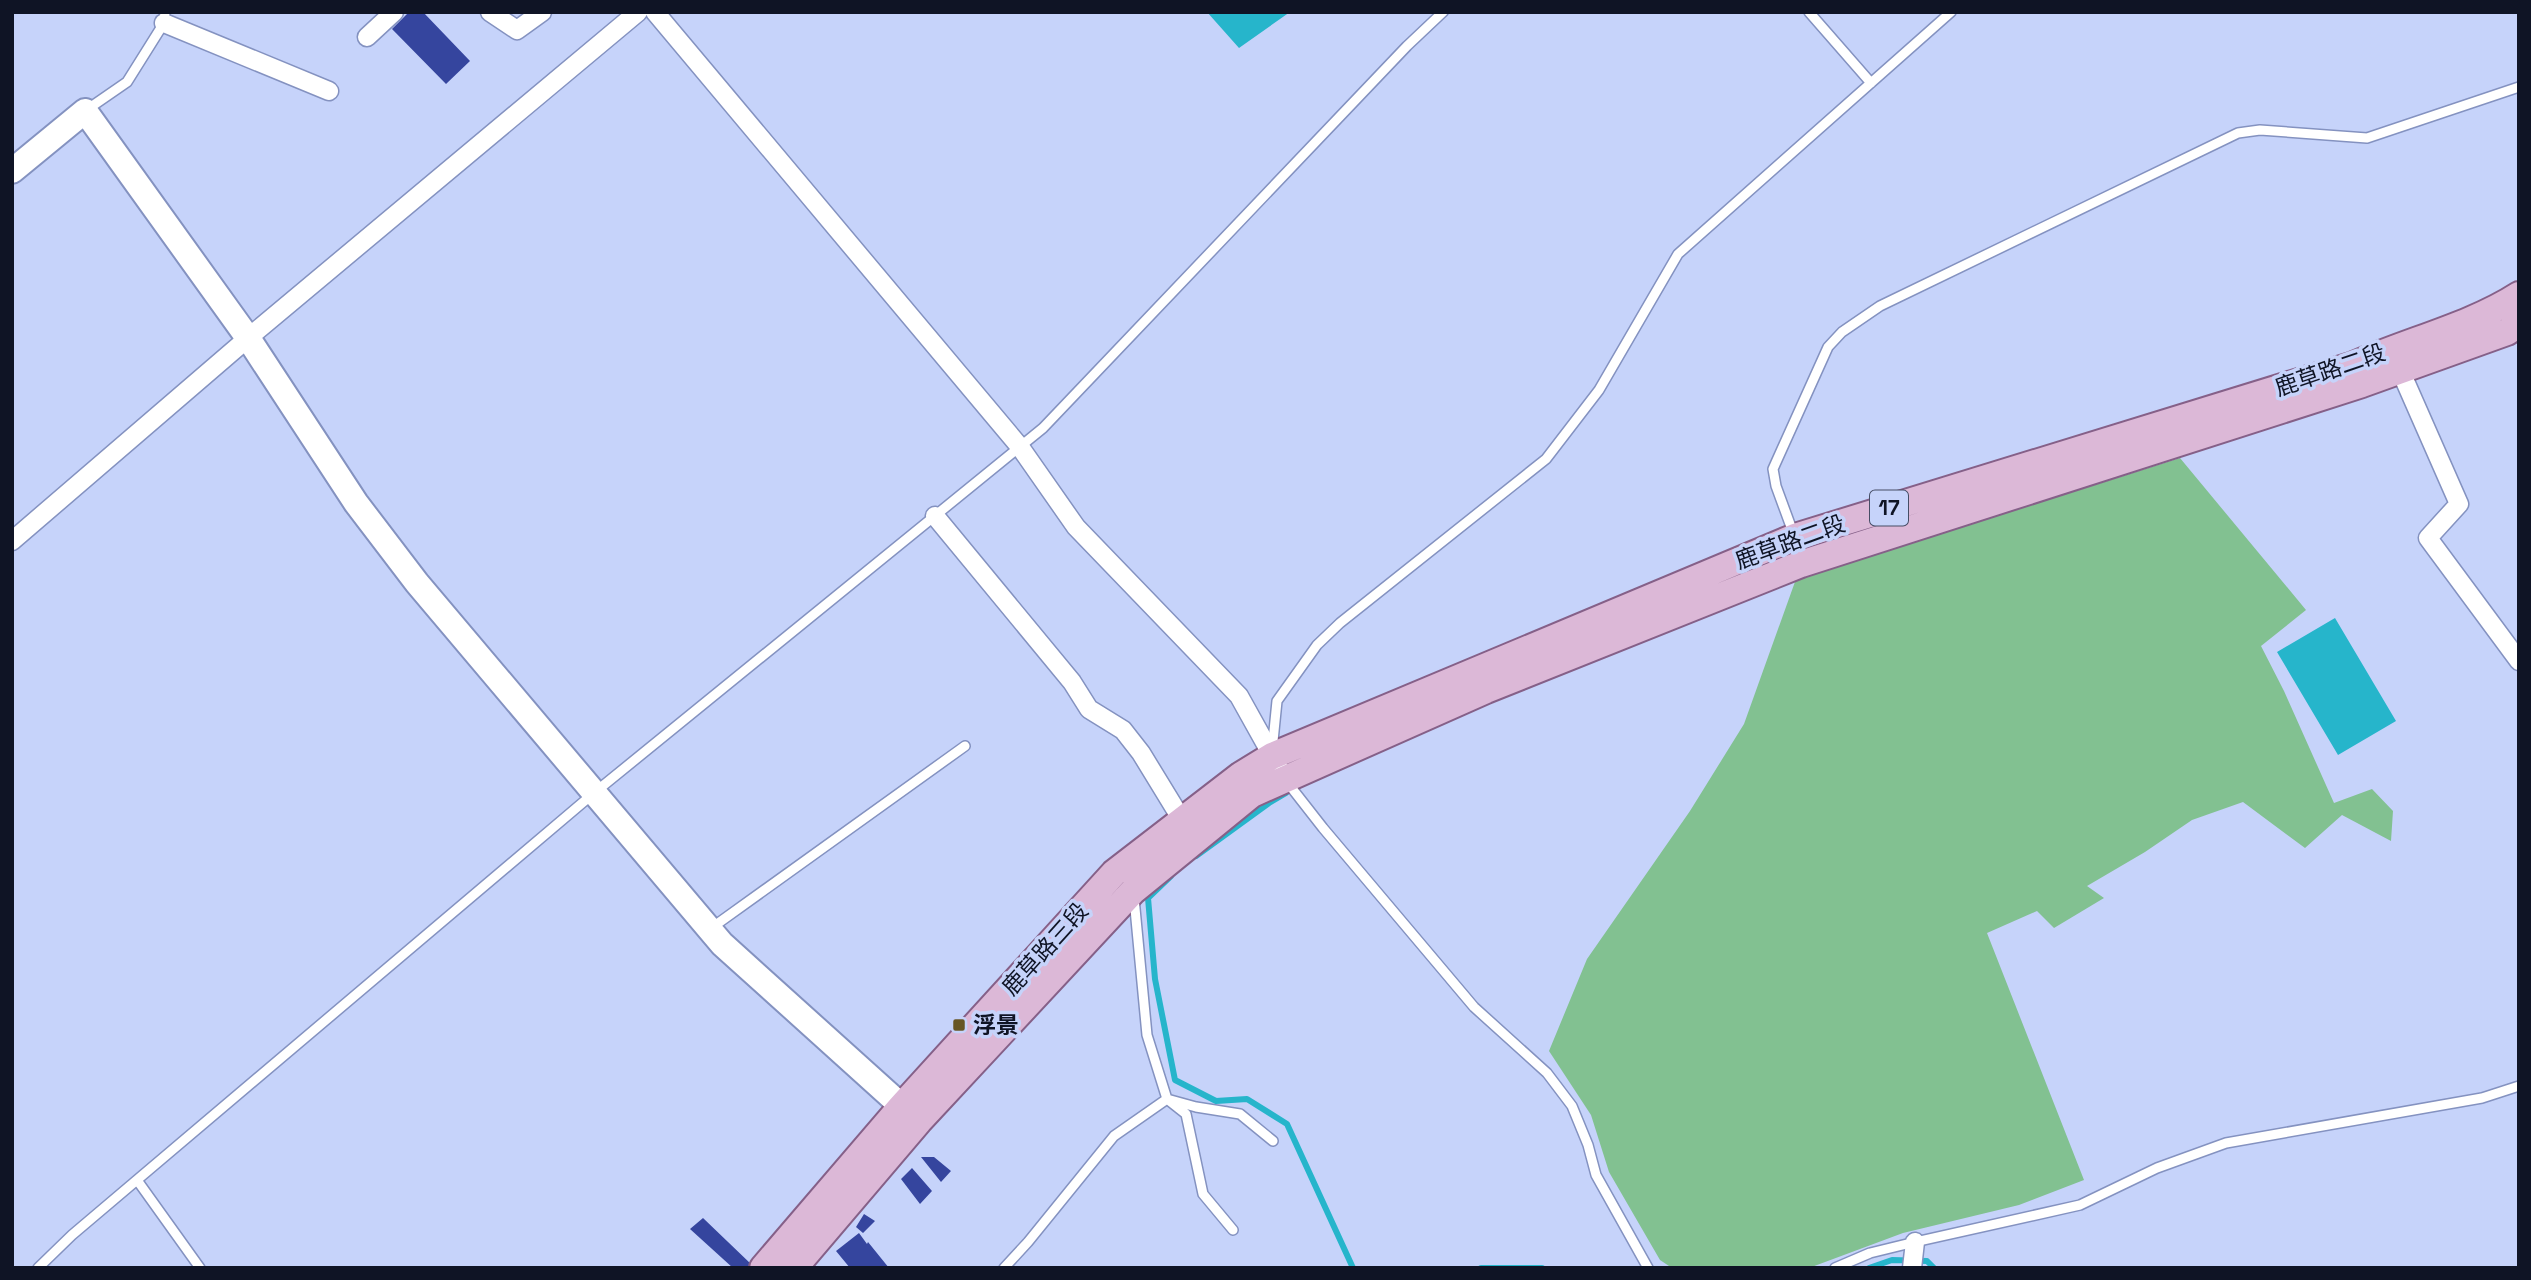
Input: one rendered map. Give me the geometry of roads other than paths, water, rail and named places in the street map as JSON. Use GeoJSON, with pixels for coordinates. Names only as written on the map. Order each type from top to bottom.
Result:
{"type":"FeatureCollection","features":[{"type":"Feature","properties":{"kind":"main road","name":"鹿草路二段"},"geometry":{"type":"LineString","coordinates":[[1272,755],[1795,537],[2354,365],[2396,360],[2497,310],[2519,295]]}},
{"type":"Feature","properties":{"kind":"main road","name":"鹿草路二段"},"geometry":{"type":"LineString","coordinates":[[1286,780],[1486,690],[1801,564],[2396,360],[2507,332],[2519,324]]}},
{"type":"Feature","properties":{"kind":"main road","name":"鹿草路三段"},"geometry":{"type":"LineString","coordinates":[[794,1268],[910,1114],[1114,873],[1241,775],[1272,755]]}},
{"type":"Feature","properties":{"kind":"main road","name":"鹿草路三段"},"geometry":{"type":"LineString","coordinates":[[763,1268],[910,1114],[1133,891],[1252,794],[1286,780]]}},
{"type":"Feature","properties":{"kind":"street"},"geometry":{"type":"LineString","coordinates":[[367,37],[394,12]]}},
{"type":"Feature","properties":{"kind":"street"},"geometry":{"type":"LineString","coordinates":[[490,12],[517,30],[542,12]]}},
{"type":"Feature","properties":{"kind":"street"},"geometry":{"type":"LineString","coordinates":[[12,541],[248,338],[638,12]]}},
{"type":"Feature","properties":{"kind":"street"},"geometry":{"type":"LineString","coordinates":[[654,12],[1020,447],[1076,527],[1239,696],[1286,780]]}},
{"type":"Feature","properties":{"kind":"street"},"geometry":{"type":"LineString","coordinates":[[164,18],[329,91]]}},
{"type":"Feature","properties":{"kind":"street"},"geometry":{"type":"LineString","coordinates":[[12,171],[85,111],[248,338],[356,503],[417,583],[722,944],[910,1114]]}},
{"type":"Feature","properties":{"kind":"street"},"geometry":{"type":"LineString","coordinates":[[2396,360],[2459,504],[2428,538],[2519,661]]}},
{"type":"Feature","properties":{"kind":"street"},"geometry":{"type":"LineString","coordinates":[[935,516],[1072,682],[1089,709],[1123,730],[1141,753],[1182,820]]}},
{"type":"Feature","properties":{"kind":"street"},"geometry":{"type":"LineString","coordinates":[[1912,1268],[1915,1242]]}},
{"type":"Feature","properties":{"kind":"lane"},"geometry":{"type":"LineString","coordinates":[[38,1268],[72,1235],[594,793],[1043,428],[1407,46],[1443,12]]}},
{"type":"Feature","properties":{"kind":"lane"},"geometry":{"type":"LineString","coordinates":[[1809,12],[1871,83]]}},
{"type":"Feature","properties":{"kind":"lane"},"geometry":{"type":"LineString","coordinates":[[1272,755],[1277,701],[1317,645],[1340,623],[1546,459],[1600,390],[1678,254],[1951,12]]}},
{"type":"Feature","properties":{"kind":"lane"},"geometry":{"type":"LineString","coordinates":[[85,111],[127,82],[164,18]]}},
{"type":"Feature","properties":{"kind":"lane"},"geometry":{"type":"LineString","coordinates":[[1795,537],[1776,486],[1773,468],[1828,347],[1842,332],[1880,306],[2238,132],[2260,130],[2367,138],[2519,87]]}},
{"type":"Feature","properties":{"kind":"lane"},"geometry":{"type":"LineString","coordinates":[[710,929],[965,746]]}},
{"type":"Feature","properties":{"kind":"lane"},"geometry":{"type":"LineString","coordinates":[[1286,780],[1322,828],[1474,1007],[1547,1073],[1572,1106],[1588,1145],[1596,1175],[1648,1268]]}},
{"type":"Feature","properties":{"kind":"lane"},"geometry":{"type":"LineString","coordinates":[[1114,873],[1133,891],[1147,1035],[1167,1099],[1186,1114],[1203,1194],[1233,1230]]}},
{"type":"Feature","properties":{"kind":"lane"},"geometry":{"type":"LineString","coordinates":[[1835,1268],[1870,1253],[2080,1205],[2157,1168],[2226,1143],[2482,1097],[2519,1086]]}},
{"type":"Feature","properties":{"kind":"lane"},"geometry":{"type":"LineString","coordinates":[[1167,1099],[1240,1114],[1273,1141]]}},
{"type":"Feature","properties":{"kind":"lane"},"geometry":{"type":"LineString","coordinates":[[1004,1268],[1114,1136],[1167,1099]]}},
{"type":"Feature","properties":{"kind":"lane"},"geometry":{"type":"LineString","coordinates":[[137,1180],[200,1268]]}},
{"type":"Feature","properties":{"kind":"waterway"},"geometry":{"type":"LineString","coordinates":[[1196,856],[1286,793]]}},
{"type":"Feature","properties":{"kind":"waterway"},"geometry":{"type":"LineString","coordinates":[[1171,876],[1148,898],[1155,979],[1175,1080],[1216,1101],[1247,1099],[1287,1124],[1353,1268]]}},
{"type":"Feature","properties":{"kind":"waterway"},"geometry":{"type":"LineString","coordinates":[[1869,1268],[1892,1260],[1927,1261],[1934,1268]]}},
{"type":"Feature","properties":{"kind":"waterway"},"geometry":{"type":"LineString","coordinates":[[1481,1268],[1542,1268]]}},
{"type":"Feature","properties":{"kind":"place","name":"浮景"},"geometry":{"type":"Point","coordinates":[959,1025]}}]}
